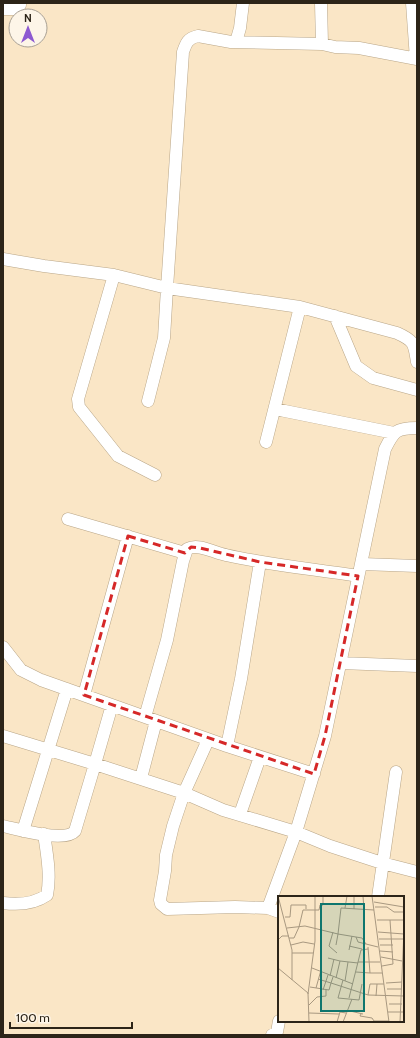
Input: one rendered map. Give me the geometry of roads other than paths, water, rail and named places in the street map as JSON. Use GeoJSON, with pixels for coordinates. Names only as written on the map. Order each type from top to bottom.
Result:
{"type":"FeatureCollection","features":[{"type":"Feature","properties":{"kind":"street"},"geometry":{"type":"LineString","coordinates":[[3,9],[17,9],[20,6],[20,3]]}},
{"type":"Feature","properties":{"kind":"street"},"geometry":{"type":"LineString","coordinates":[[236,42],[240,28],[243,3]]}},
{"type":"Feature","properties":{"kind":"street"},"geometry":{"type":"LineString","coordinates":[[321,3],[322,44]]}},
{"type":"Feature","properties":{"kind":"street"},"geometry":{"type":"LineString","coordinates":[[148,401],[164,338],[183,52],[188,40],[198,36],[225,42],[322,44],[335,47],[359,48],[416,59],[412,3]]}},
{"type":"Feature","properties":{"kind":"street"},"geometry":{"type":"LineString","coordinates":[[3,259],[114,275],[167,288],[300,307],[397,333],[410,339],[416,350],[417,362]]}},
{"type":"Feature","properties":{"kind":"street"},"geometry":{"type":"LineString","coordinates":[[114,275],[78,398],[79,406],[118,456],[155,475]]}},
{"type":"Feature","properties":{"kind":"street"},"geometry":{"type":"LineString","coordinates":[[266,442],[300,307]]}},
{"type":"Feature","properties":{"kind":"street"},"geometry":{"type":"LineString","coordinates":[[335,316],[356,366],[373,378],[417,390]]}},
{"type":"Feature","properties":{"kind":"street"},"geometry":{"type":"LineString","coordinates":[[274,409],[394,433]]}},
{"type":"Feature","properties":{"kind":"street"},"geometry":{"type":"LineString","coordinates":[[208,740],[184,792],[166,855],[160,904],[167,909],[235,906],[274,910],[325,736],[385,449],[390,437],[398,430],[417,428]]}},
{"type":"Feature","properties":{"kind":"street"},"geometry":{"type":"LineString","coordinates":[[68,519],[185,553]]}},
{"type":"Feature","properties":{"kind":"street"},"geometry":{"type":"LineString","coordinates":[[84,695],[128,536]]}},
{"type":"Feature","properties":{"kind":"street"},"geometry":{"type":"LineString","coordinates":[[141,778],[151,719],[187,549],[191,547],[200,548],[224,555],[260,562],[358,576]]}},
{"type":"Feature","properties":{"kind":"street"},"geometry":{"type":"LineString","coordinates":[[227,746],[241,679],[260,562]]}},
{"type":"Feature","properties":{"kind":"street"},"geometry":{"type":"LineString","coordinates":[[362,564],[417,566]]}},
{"type":"Feature","properties":{"kind":"street"},"geometry":{"type":"LineString","coordinates":[[3,647],[21,670],[40,680],[208,740],[314,774]]}},
{"type":"Feature","properties":{"kind":"street"},"geometry":{"type":"LineString","coordinates":[[340,663],[417,666]]}},
{"type":"Feature","properties":{"kind":"street"},"geometry":{"type":"LineString","coordinates":[[23,831],[67,689]]}},
{"type":"Feature","properties":{"kind":"street"},"geometry":{"type":"LineString","coordinates":[[3,826],[44,834],[67,836],[73,834],[112,705]]}},
{"type":"Feature","properties":{"kind":"street"},"geometry":{"type":"LineString","coordinates":[[3,736],[184,792],[223,810],[296,832],[330,846],[382,863],[417,872]]}},
{"type":"Feature","properties":{"kind":"street"},"geometry":{"type":"LineString","coordinates":[[240,814],[260,756]]}},
{"type":"Feature","properties":{"kind":"street"},"geometry":{"type":"LineString","coordinates":[[378,896],[396,772]]}},
{"type":"Feature","properties":{"kind":"street"},"geometry":{"type":"LineString","coordinates":[[3,903],[30,903],[47,895],[47,860],[44,834]]}}]}
